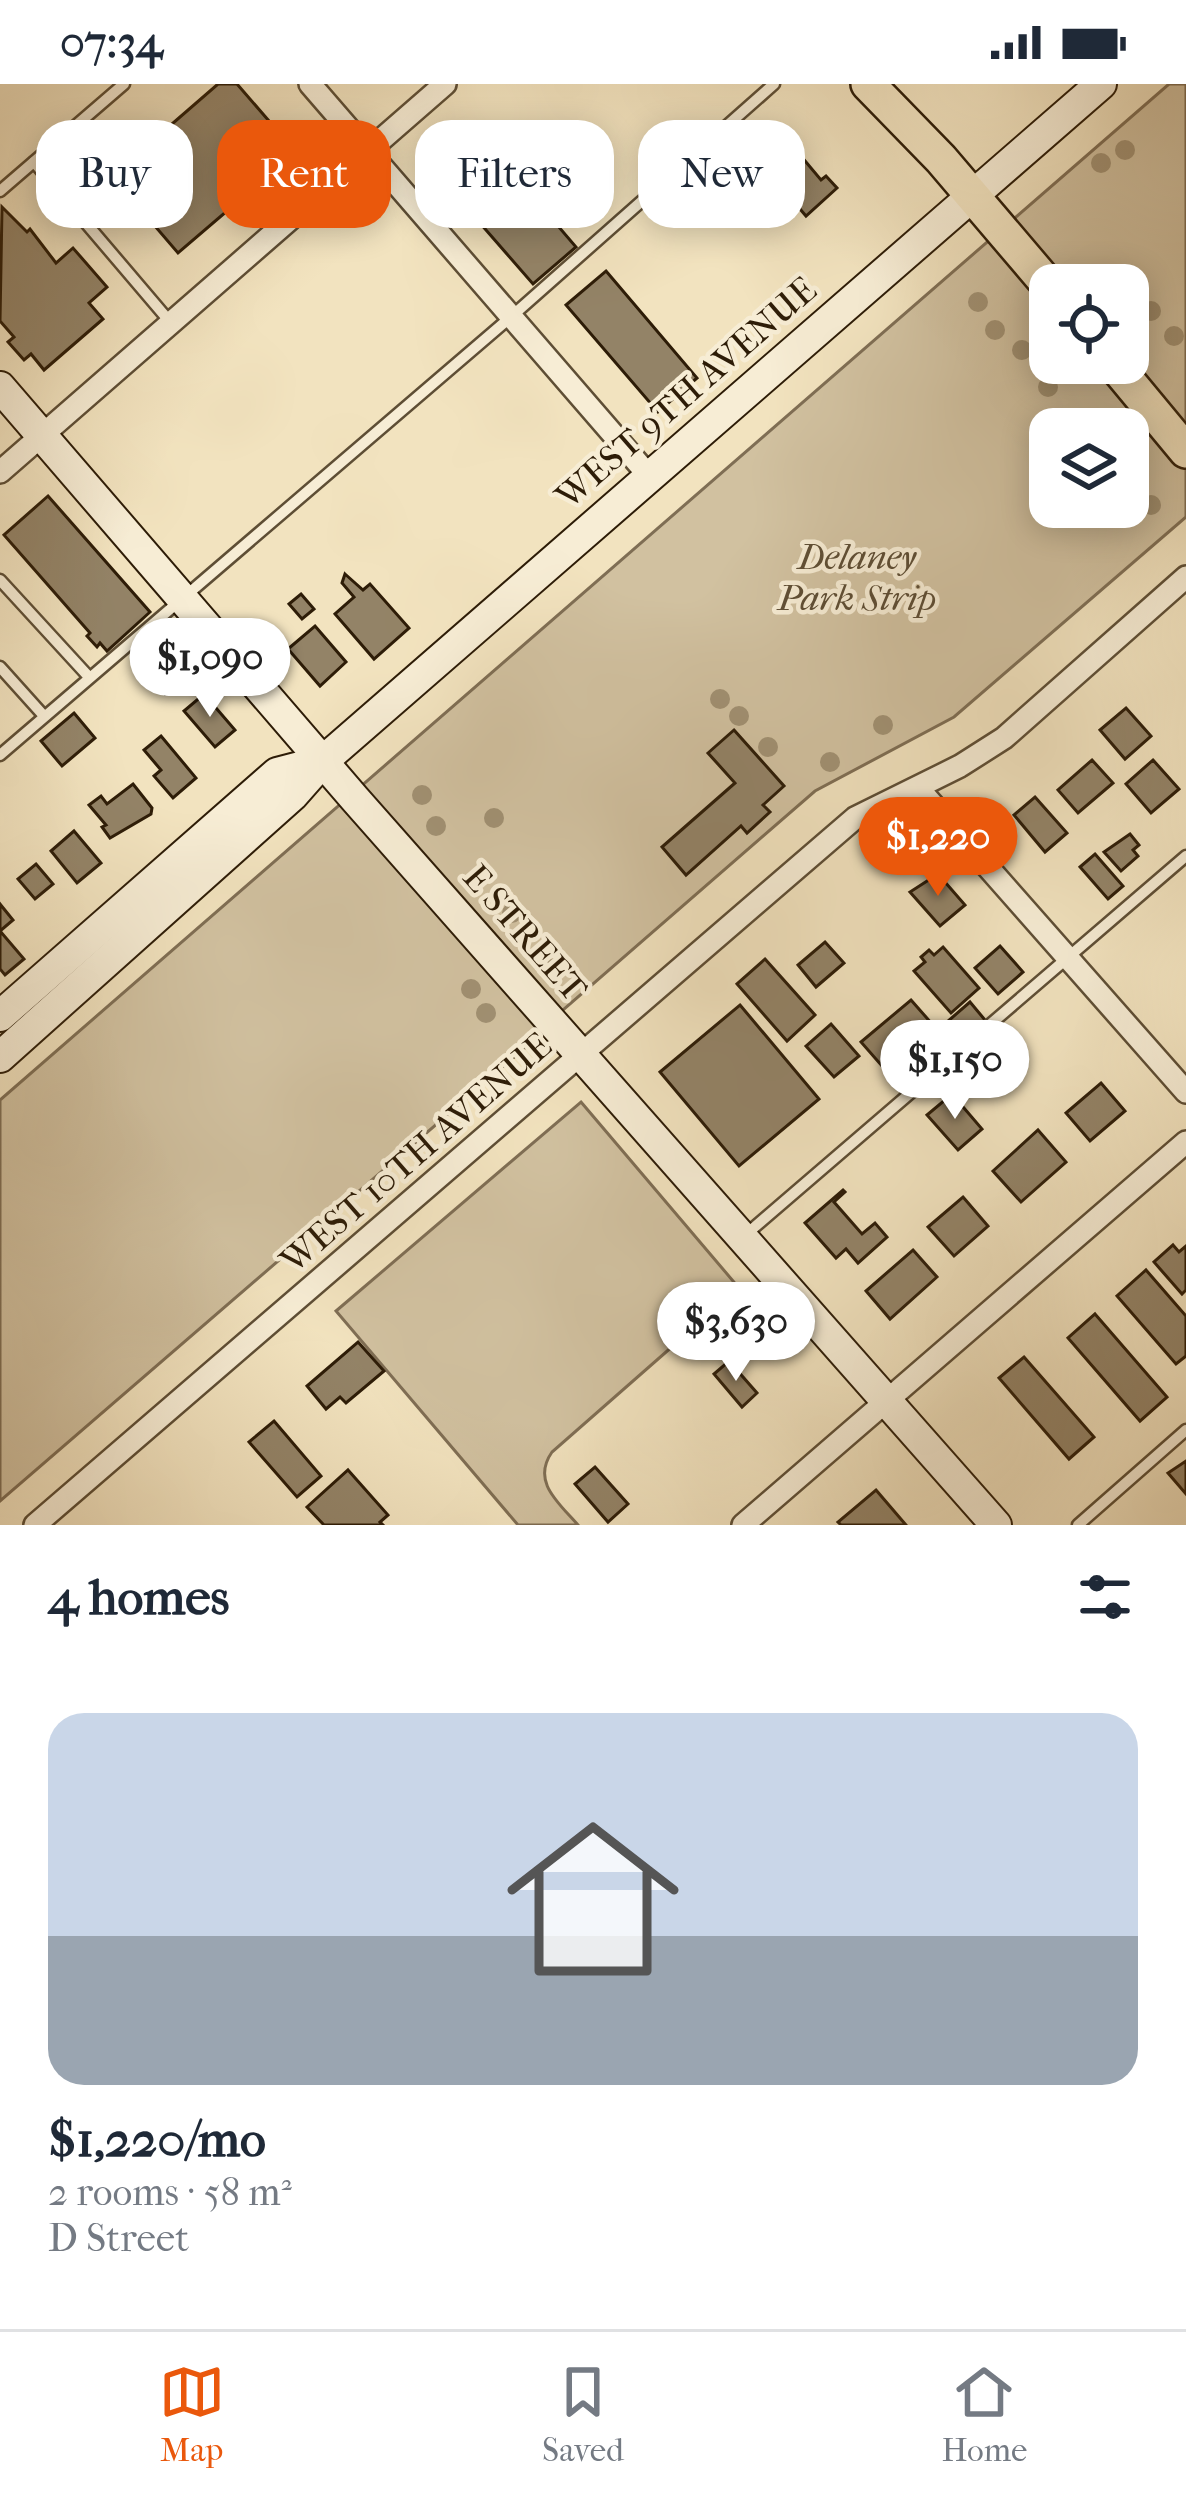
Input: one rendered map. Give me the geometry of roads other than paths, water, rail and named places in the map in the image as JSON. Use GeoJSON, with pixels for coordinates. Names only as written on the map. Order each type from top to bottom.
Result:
{"type":"FeatureCollection","features":[{"type":"Feature","properties":{"kind":"main road"},"geometry":{"type":"LineString","coordinates":[[868,84],[1030,264]]}},
{"type":"Feature","properties":{"kind":"main road"},"geometry":{"type":"LineString","coordinates":[[1130,384],[1186,451]]}},
{"type":"Feature","properties":{"kind":"street"},"geometry":{"type":"LineString","coordinates":[[310,84],[342,120]]}},
{"type":"Feature","properties":{"kind":"street"},"geometry":{"type":"LineString","coordinates":[[391,130],[445,84]]}},
{"type":"Feature","properties":{"kind":"street","name":"WEST 9TH AVENUE"},"geometry":{"type":"LineString","coordinates":[[3,1048],[293,795],[323,761],[1101,84]]}},
{"type":"Feature","properties":{"kind":"street"},"geometry":{"type":"LineString","coordinates":[[391,177],[650,477]]}},
{"type":"Feature","properties":{"kind":"street"},"geometry":{"type":"LineString","coordinates":[[0,472],[279,228]]}},
{"type":"Feature","properties":{"kind":"street","name":"E STREET"},"geometry":{"type":"LineString","coordinates":[[0,387],[996,1525]]}},
{"type":"Feature","properties":{"kind":"street","name":"WEST 10TH AVENUE"},"geometry":{"type":"LineString","coordinates":[[35,1525],[855,818],[919,788],[1004,738],[1186,577]]}},
{"type":"Feature","properties":{"kind":"street","name":"WEST 9TH AVENUE"},"geometry":{"type":"LineString","coordinates":[[0,1016],[277,772],[323,761]]}},
{"type":"Feature","properties":{"kind":"street"},"geometry":{"type":"LineString","coordinates":[[919,788],[1186,1092]]}},
{"type":"Feature","properties":{"kind":"street"},"geometry":{"type":"LineString","coordinates":[[743,1525],[1186,1142]]}},
{"type":"Feature","properties":{"kind":"lane"},"geometry":{"type":"LineString","coordinates":[[0,191],[124,84]]}},
{"type":"Feature","properties":{"kind":"lane"},"geometry":{"type":"LineString","coordinates":[[0,755],[775,84]]}},
{"type":"Feature","properties":{"kind":"lane"},"geometry":{"type":"LineString","coordinates":[[34,162],[171,323]]}},
{"type":"Feature","properties":{"kind":"lane"},"geometry":{"type":"LineString","coordinates":[[0,580],[89,677]]}},
{"type":"Feature","properties":{"kind":"lane"},"geometry":{"type":"LineString","coordinates":[[0,667],[44,716]]}},
{"type":"Feature","properties":{"kind":"lane"},"geometry":{"type":"LineString","coordinates":[[743,1237],[1186,856]]}},
{"type":"Feature","properties":{"kind":"lane"},"geometry":{"type":"LineString","coordinates":[[1078,1525],[1186,1430]]}},
{"type":"Feature","properties":{"kind":"park label","name":"Delaney Park Strip"},"geometry":{"type":"Point","coordinates":[857,578]}}]}
